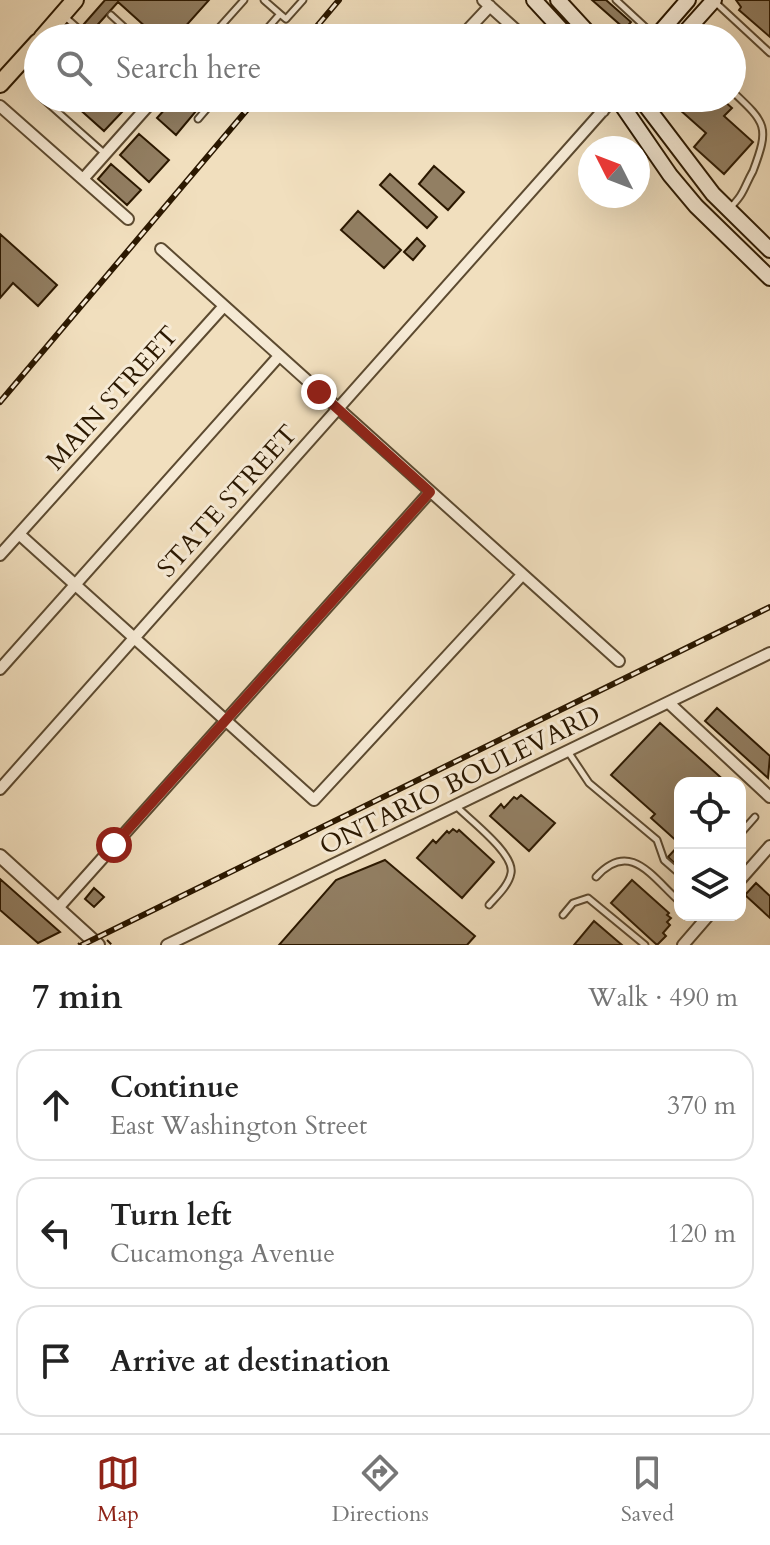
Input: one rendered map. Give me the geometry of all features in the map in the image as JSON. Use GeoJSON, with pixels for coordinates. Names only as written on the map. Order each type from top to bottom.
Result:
{"type":"FeatureCollection","features":[{"type":"Feature","properties":{"kind":"main road"},"geometry":{"type":"LineString","coordinates":[[55,24],[75,0]]}},
{"type":"Feature","properties":{"kind":"main road"},"geometry":{"type":"LineString","coordinates":[[534,0],[556,24]]}},
{"type":"Feature","properties":{"kind":"main road"},"geometry":{"type":"LineString","coordinates":[[558,0],[580,24]]}},
{"type":"Feature","properties":{"kind":"main road"},"geometry":{"type":"LineString","coordinates":[[667,24],[688,0]]}},
{"type":"Feature","properties":{"kind":"main road"},"geometry":{"type":"LineString","coordinates":[[693,24],[714,0]]}},
{"type":"Feature","properties":{"kind":"main road"},"geometry":{"type":"LineString","coordinates":[[0,84],[24,58]]}},
{"type":"Feature","properties":{"kind":"main road"},"geometry":{"type":"LineString","coordinates":[[625,112],[696,206],[770,278]]}},
{"type":"Feature","properties":{"kind":"main road"},"geometry":{"type":"LineString","coordinates":[[650,112],[695,172],[770,250]]}},
{"type":"Feature","properties":{"kind":"street"},"geometry":{"type":"LineString","coordinates":[[470,24],[486,3],[509,24]]}},
{"type":"Feature","properties":{"kind":"street"},"geometry":{"type":"LineString","coordinates":[[0,106],[128,219]]}},
{"type":"Feature","properties":{"kind":"street"},"geometry":{"type":"LineString","coordinates":[[83,179],[141,112]]}},
{"type":"Feature","properties":{"kind":"street","name":"STATE STREET"},"geometry":{"type":"LineString","coordinates":[[0,789],[602,112]]}},
{"type":"Feature","properties":{"kind":"street"},"geometry":{"type":"LineString","coordinates":[[161,249],[619,661]]}},
{"type":"Feature","properties":{"kind":"street","name":"MAIN STREET"},"geometry":{"type":"LineString","coordinates":[[0,555],[224,306]]}},
{"type":"Feature","properties":{"kind":"street"},"geometry":{"type":"LineString","coordinates":[[0,669],[279,356]]}},
{"type":"Feature","properties":{"kind":"street"},"geometry":{"type":"LineString","coordinates":[[58,908],[430,492]]}},
{"type":"Feature","properties":{"kind":"street"},"geometry":{"type":"LineString","coordinates":[[19,534],[314,800],[522,575]]}},
{"type":"Feature","properties":{"kind":"street","name":"ONTARIO BOULEVARD"},"geometry":{"type":"LineString","coordinates":[[167,945],[569,753],[770,653]]}},
{"type":"Feature","properties":{"kind":"street"},"geometry":{"type":"LineString","coordinates":[[670,704],[770,797]]}},
{"type":"Feature","properties":{"kind":"street"},"geometry":{"type":"LineString","coordinates":[[746,873],[770,846]]}},
{"type":"Feature","properties":{"kind":"street"},"geometry":{"type":"LineString","coordinates":[[0,856],[98,945]]}},
{"type":"Feature","properties":{"kind":"street"},"geometry":{"type":"LineString","coordinates":[[683,945],[699,921]]}},
{"type":"Feature","properties":{"kind":"lane"},"geometry":{"type":"LineString","coordinates":[[223,24],[244,0]]}},
{"type":"Feature","properties":{"kind":"lane"},"geometry":{"type":"LineString","coordinates":[[264,0],[286,19],[303,0]]}},
{"type":"Feature","properties":{"kind":"lane"},"geometry":{"type":"LineString","coordinates":[[616,0],[641,24]]}},
{"type":"Feature","properties":{"kind":"lane"},"geometry":{"type":"LineString","coordinates":[[714,0],[739,24]]}},
{"type":"Feature","properties":{"kind":"lane"},"geometry":{"type":"LineString","coordinates":[[63,14],[74,24]]}},
{"type":"Feature","properties":{"kind":"lane"},"geometry":{"type":"LineString","coordinates":[[271,24],[280,14]]}},
{"type":"Feature","properties":{"kind":"lane"},"geometry":{"type":"LineString","coordinates":[[111,15],[121,24]]}},
{"type":"Feature","properties":{"kind":"lane"},"geometry":{"type":"LineString","coordinates":[[746,30],[770,53]]}},
{"type":"Feature","properties":{"kind":"lane"},"geometry":{"type":"LineString","coordinates":[[729,210],[744,194],[766,146],[768,134],[760,117],[746,104]]}},
{"type":"Feature","properties":{"kind":"lane"},"geometry":{"type":"LineString","coordinates":[[58,112],[106,154]]}},
{"type":"Feature","properties":{"kind":"lane"},"geometry":{"type":"LineString","coordinates":[[198,119],[204,112]]}},
{"type":"Feature","properties":{"kind":"lane"},"geometry":{"type":"LineString","coordinates":[[569,753],[589,783],[657,840],[664,860],[674,869]]}},
{"type":"Feature","properties":{"kind":"lane"},"geometry":{"type":"LineString","coordinates":[[456,806],[509,858],[512,872],[489,905]]}},
{"type":"Feature","properties":{"kind":"lane"},"geometry":{"type":"LineString","coordinates":[[746,827],[755,817]]}},
{"type":"Feature","properties":{"kind":"lane"},"geometry":{"type":"LineString","coordinates":[[596,877],[618,859],[627,859],[674,897]]}},
{"type":"Feature","properties":{"kind":"lane"},"geometry":{"type":"LineString","coordinates":[[563,915],[573,903],[588,898],[645,945]]}},
{"type":"Feature","properties":{"kind":"building"},"geometry":{"type":"Polygon","coordinates":[[[105,0],[209,0],[188,24],[142,24],[118,2],[98,24],[84,24],[105,0]]]}},
{"type":"Feature","properties":{"kind":"building"},"geometry":{"type":"Polygon","coordinates":[[[592,0],[606,0],[631,22],[619,24],[592,0]]]}},
{"type":"Feature","properties":{"kind":"building"},"geometry":{"type":"Polygon","coordinates":[[[736,0],[770,0],[770,37],[739,10],[741,7],[736,0]]]}},
{"type":"Feature","properties":{"kind":"building"},"geometry":{"type":"Polygon","coordinates":[[[83,112],[122,112],[104,131],[83,112]]]}},
{"type":"Feature","properties":{"kind":"building"},"geometry":{"type":"Polygon","coordinates":[[[162,112],[195,112],[176,135],[157,118],[162,112]]]}},
{"type":"Feature","properties":{"kind":"building"},"geometry":{"type":"Polygon","coordinates":[[[682,112],[728,112],[724,116],[753,142],[724,174],[694,147],[706,133],[682,112]]]}},
{"type":"Feature","properties":{"kind":"building"},"geometry":{"type":"Polygon","coordinates":[[[139,134],[169,160],[149,182],[120,155],[139,134]]]}},
{"type":"Feature","properties":{"kind":"building"},"geometry":{"type":"Polygon","coordinates":[[[111,164],[141,190],[127,205],[98,179],[111,164]]]}},
{"type":"Feature","properties":{"kind":"building"},"geometry":{"type":"Polygon","coordinates":[[[434,166],[464,192],[448,210],[419,184],[434,166]]]}},
{"type":"Feature","properties":{"kind":"building"},"geometry":{"type":"Polygon","coordinates":[[[390,174],[437,217],[427,228],[380,185],[390,174]]]}},
{"type":"Feature","properties":{"kind":"building"},"geometry":{"type":"Polygon","coordinates":[[[358,211],[401,250],[384,268],[341,230],[358,211]]]}},
{"type":"Feature","properties":{"kind":"building"},"geometry":{"type":"Polygon","coordinates":[[[0,234],[57,285],[38,306],[13,283],[0,298],[0,234]]]}},
{"type":"Feature","properties":{"kind":"building"},"geometry":{"type":"Polygon","coordinates":[[[417,238],[425,246],[413,260],[404,252],[417,238]]]}},
{"type":"Feature","properties":{"kind":"building"},"geometry":{"type":"Polygon","coordinates":[[[717,708],[770,756],[768,778],[705,721],[717,708]]]}},
{"type":"Feature","properties":{"kind":"building"},"geometry":{"type":"Polygon","coordinates":[[[660,723],[720,777],[674,777],[674,839],[651,818],[655,814],[611,775],[660,723]]]}},
{"type":"Feature","properties":{"kind":"building"},"geometry":{"type":"Polygon","coordinates":[[[521,795],[555,823],[529,851],[490,816],[501,804],[504,808],[514,797],[517,799],[521,795]]]}},
{"type":"Feature","properties":{"kind":"building"},"geometry":{"type":"Polygon","coordinates":[[[453,829],[459,830],[494,862],[462,898],[417,858],[433,840],[436,843],[453,829]]]}},
{"type":"Feature","properties":{"kind":"building"},"geometry":{"type":"Polygon","coordinates":[[[385,860],[475,936],[467,945],[279,945],[336,880],[385,860]]]}},
{"type":"Feature","properties":{"kind":"building"},"geometry":{"type":"Polygon","coordinates":[[[0,879],[60,932],[38,943],[0,910],[0,879]]]}},
{"type":"Feature","properties":{"kind":"building"},"geometry":{"type":"Polygon","coordinates":[[[632,880],[671,918],[667,922],[670,925],[663,933],[666,936],[657,945],[611,903],[632,880]]]}},
{"type":"Feature","properties":{"kind":"building"},"geometry":{"type":"Polygon","coordinates":[[[756,883],[770,896],[770,918],[746,896],[756,883]]]}},
{"type":"Feature","properties":{"kind":"building"},"geometry":{"type":"Polygon","coordinates":[[[94,888],[104,897],[94,907],[85,899],[94,888]]]}},
{"type":"Feature","properties":{"kind":"building"},"geometry":{"type":"Polygon","coordinates":[[[594,921],[622,945],[574,945],[594,921]]]}},
{"type":"Feature","properties":{"kind":"railway"},"geometry":{"type":"LineString","coordinates":[[319,24],[339,0]]}},
{"type":"Feature","properties":{"kind":"railway"},"geometry":{"type":"LineString","coordinates":[[0,402],[245,112]]}},
{"type":"Feature","properties":{"kind":"railway"},"geometry":{"type":"LineString","coordinates":[[82,945],[770,607]]}},
{"type":"Feature","properties":{"kind":"route"},"geometry":{"type":"LineString","coordinates":[[114,845],[430,492],[319,392]]}}]}
